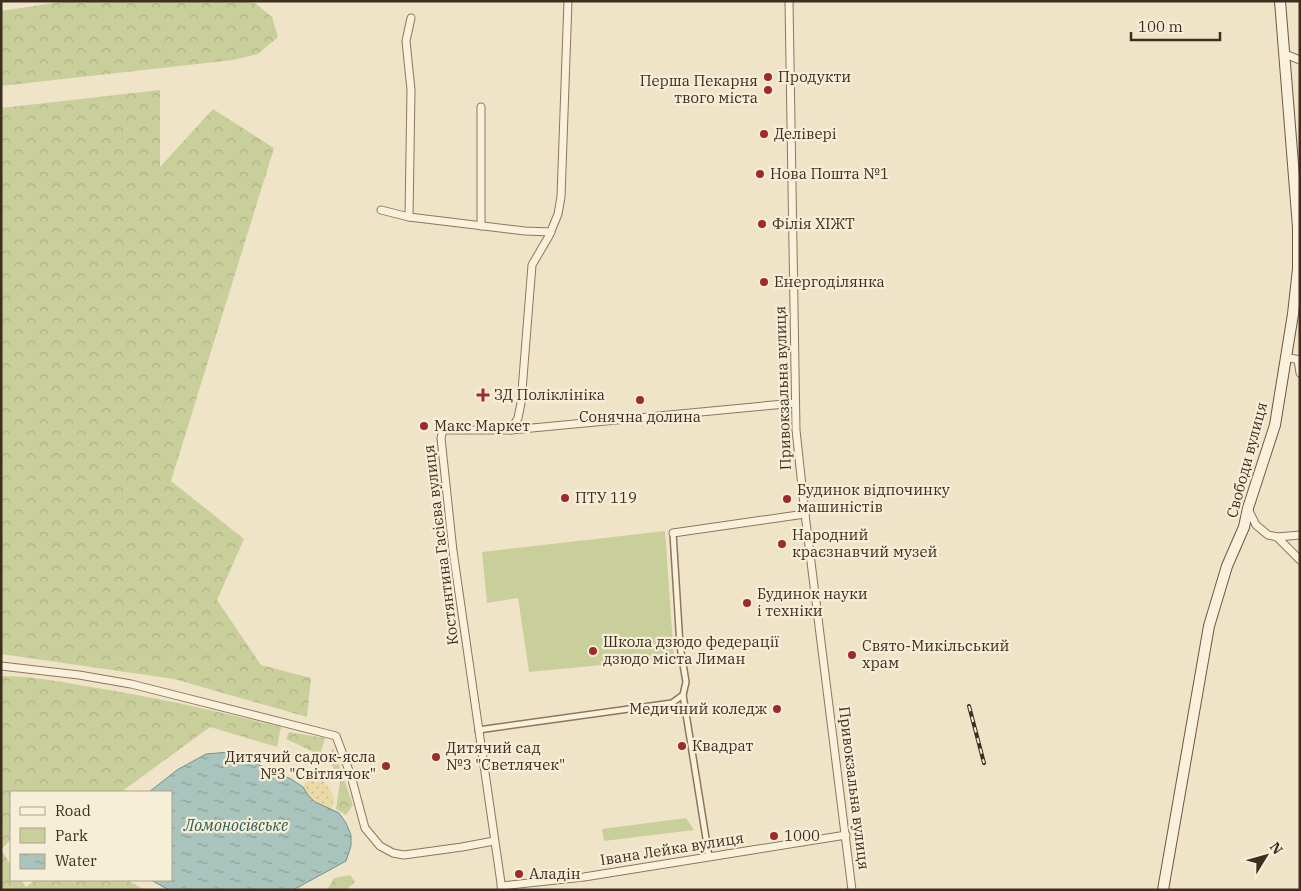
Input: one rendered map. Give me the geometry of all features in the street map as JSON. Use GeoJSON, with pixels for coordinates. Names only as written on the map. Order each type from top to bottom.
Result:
{"type":"FeatureCollection","features":[{"type":"Feature","properties":{"kind":"main road","name":"Свободи вулиця"},"geometry":{"type":"LineString","coordinates":[[1163,890],[1209,626],[1227,566],[1244,527],[1248,508],[1275,426],[1293,314],[1297,278],[1299,227],[1296,142],[1280,1]]}},
{"type":"Feature","properties":{"kind":"street"},"geometry":{"type":"LineString","coordinates":[[511,430],[518,418],[521,403],[532,266],[551,232],[558,214],[561,197],[568,1]]}},
{"type":"Feature","properties":{"kind":"street","name":"Привокзальна вулиця"},"geometry":{"type":"LineString","coordinates":[[789,1],[795,404],[805,514],[852,890]]}},
{"type":"Feature","properties":{"kind":"street"},"geometry":{"type":"LineString","coordinates":[[409,217],[411,90],[406,41],[411,18]]}},
{"type":"Feature","properties":{"kind":"street"},"geometry":{"type":"LineString","coordinates":[[1285,54],[1300,60]]}},
{"type":"Feature","properties":{"kind":"street"},"geometry":{"type":"LineString","coordinates":[[481,106],[481,226]]}},
{"type":"Feature","properties":{"kind":"street"},"geometry":{"type":"LineString","coordinates":[[381,210],[409,217],[525,231],[551,232]]}},
{"type":"Feature","properties":{"kind":"street"},"geometry":{"type":"LineString","coordinates":[[1285,357],[1299,360],[1300,373]]}},
{"type":"Feature","properties":{"kind":"street"},"geometry":{"type":"LineString","coordinates":[[511,430],[795,404]]}},
{"type":"Feature","properties":{"kind":"street","name":"Костянтина Гасієва вулиця"},"geometry":{"type":"LineString","coordinates":[[502,888],[453,551],[442,438],[444,430],[511,430]]}},
{"type":"Feature","properties":{"kind":"street"},"geometry":{"type":"LineString","coordinates":[[1248,508],[1256,525],[1268,535],[1277,537],[1300,536]]}},
{"type":"Feature","properties":{"kind":"street"},"geometry":{"type":"LineString","coordinates":[[709,857],[683,695],[686,682],[680,646],[673,533],[805,514]]}},
{"type":"Feature","properties":{"kind":"street"},"geometry":{"type":"LineString","coordinates":[[1277,537],[1300,560]]}},
{"type":"Feature","properties":{"kind":"street"},"geometry":{"type":"LineString","coordinates":[[1,666],[80,675],[131,684],[336,736],[351,776],[365,828],[380,846],[393,853],[404,855],[494,841]]}},
{"type":"Feature","properties":{"kind":"street"},"geometry":{"type":"LineString","coordinates":[[478,730],[672,703],[683,695]]}},
{"type":"Feature","properties":{"kind":"street","name":"Івана Лейка вулиця"},"geometry":{"type":"LineString","coordinates":[[502,888],[584,877],[846,835]]}},
{"type":"Feature","properties":{"kind":"green space"},"geometry":{"type":"Polygon","coordinates":[[[66,1],[252,1],[272,17],[278,37],[258,54],[233,60],[1,86],[1,11],[66,1]]]}},
{"type":"Feature","properties":{"kind":"green space"},"geometry":{"type":"Polygon","coordinates":[[[160,90],[160,167],[213,109],[274,148],[171,481],[244,539],[217,600],[261,665],[311,678],[307,717],[174,679],[1,654],[1,108],[160,90]]]}},
{"type":"Feature","properties":{"kind":"green space"},"geometry":{"type":"Polygon","coordinates":[[[665,531],[674,658],[529,672],[518,598],[487,603],[482,552],[665,531]]]}},
{"type":"Feature","properties":{"kind":"green space"},"geometry":{"type":"Polygon","coordinates":[[[1,676],[43,679],[134,694],[281,727],[277,747],[210,727],[122,791],[10,791],[10,840],[1,850],[1,676]]]}},
{"type":"Feature","properties":{"kind":"green space"},"geometry":{"type":"Polygon","coordinates":[[[289,732],[325,738],[320,755],[286,739],[289,732]]]}},
{"type":"Feature","properties":{"kind":"green space"},"geometry":{"type":"Polygon","coordinates":[[[333,748],[353,805],[346,815],[336,809],[340,782],[328,756],[333,748]]]}},
{"type":"Feature","properties":{"kind":"green space"},"geometry":{"type":"Polygon","coordinates":[[[686,818],[694,830],[604,841],[602,829],[686,818]]]}},
{"type":"Feature","properties":{"kind":"green space"},"geometry":{"type":"Polygon","coordinates":[[[1,850],[10,864],[10,881],[22,881],[26,887],[34,881],[129,881],[145,890],[1,890],[1,850]]]}},
{"type":"Feature","properties":{"kind":"green space"},"geometry":{"type":"Polygon","coordinates":[[[350,875],[355,882],[346,890],[327,890],[334,878],[350,875]]]}},
{"type":"Feature","properties":{"kind":"sand","name":"Ломоносівське"},"geometry":{"type":"Polygon","coordinates":[[[310,777],[320,777],[332,792],[333,805],[331,810],[315,801],[303,787],[310,777]]]}},
{"type":"Feature","properties":{"kind":"water","name":"Ломоносівське"},"geometry":{"type":"Polygon","coordinates":[[[230,752],[291,779],[303,787],[315,802],[339,813],[351,835],[351,846],[346,861],[293,890],[169,890],[153,881],[172,881],[172,791],[150,791],[177,770],[206,754],[230,752]]]}},
{"type":"Feature","properties":{"kind":"railway"},"geometry":{"type":"LineString","coordinates":[[969,706],[984,763]]}},
{"type":"Feature","properties":{"kind":"place","name":"Продукти"},"geometry":{"type":"Point","coordinates":[768,77]}},
{"type":"Feature","properties":{"kind":"place","name":"Перша Пекарня твого мiста"},"geometry":{"type":"Point","coordinates":[768,90]}},
{"type":"Feature","properties":{"kind":"place","name":"Делівері"},"geometry":{"type":"Point","coordinates":[764,134]}},
{"type":"Feature","properties":{"kind":"place","name":"Нова Пошта №1"},"geometry":{"type":"Point","coordinates":[760,174]}},
{"type":"Feature","properties":{"kind":"place","name":"Філія ХІЖТ"},"geometry":{"type":"Point","coordinates":[762,224]}},
{"type":"Feature","properties":{"kind":"place","name":"Енергоділянка"},"geometry":{"type":"Point","coordinates":[764,282]}},
{"type":"Feature","properties":{"kind":"place","name":"ЗД Поліклініка"},"geometry":{"type":"Point","coordinates":[483,395]}},
{"type":"Feature","properties":{"kind":"place","name":"Сонячна долина"},"geometry":{"type":"Point","coordinates":[640,400]}},
{"type":"Feature","properties":{"kind":"place","name":"Макс Маркет"},"geometry":{"type":"Point","coordinates":[424,426]}},
{"type":"Feature","properties":{"kind":"place","name":"ПТУ 119"},"geometry":{"type":"Point","coordinates":[565,498]}},
{"type":"Feature","properties":{"kind":"place","name":"Будинок відпочинку машиністів"},"geometry":{"type":"Point","coordinates":[787,499]}},
{"type":"Feature","properties":{"kind":"place","name":"Народний краєзнавчий музей"},"geometry":{"type":"Point","coordinates":[782,544]}},
{"type":"Feature","properties":{"kind":"place","name":"Будинок науки і техніки"},"geometry":{"type":"Point","coordinates":[747,603]}},
{"type":"Feature","properties":{"kind":"place","name":"Школа дзюдо федерації дзюдо міста Лиман"},"geometry":{"type":"Point","coordinates":[593,651]}},
{"type":"Feature","properties":{"kind":"place","name":"Свято-Микільський храм"},"geometry":{"type":"Point","coordinates":[852,655]}},
{"type":"Feature","properties":{"kind":"place","name":"Медичний коледж"},"geometry":{"type":"Point","coordinates":[777,709]}},
{"type":"Feature","properties":{"kind":"place","name":"Квадрат"},"geometry":{"type":"Point","coordinates":[682,746]}},
{"type":"Feature","properties":{"kind":"place","name":"Дитячий сад №3 \"Светлячек\""},"geometry":{"type":"Point","coordinates":[436,757]}},
{"type":"Feature","properties":{"kind":"place","name":"Дитячий садок-ясла №3 \"Світлячок\""},"geometry":{"type":"Point","coordinates":[386,766]}},
{"type":"Feature","properties":{"kind":"place","name":"1000"},"geometry":{"type":"Point","coordinates":[774,836]}},
{"type":"Feature","properties":{"kind":"place","name":"Аладін"},"geometry":{"type":"Point","coordinates":[519,874]}}]}
